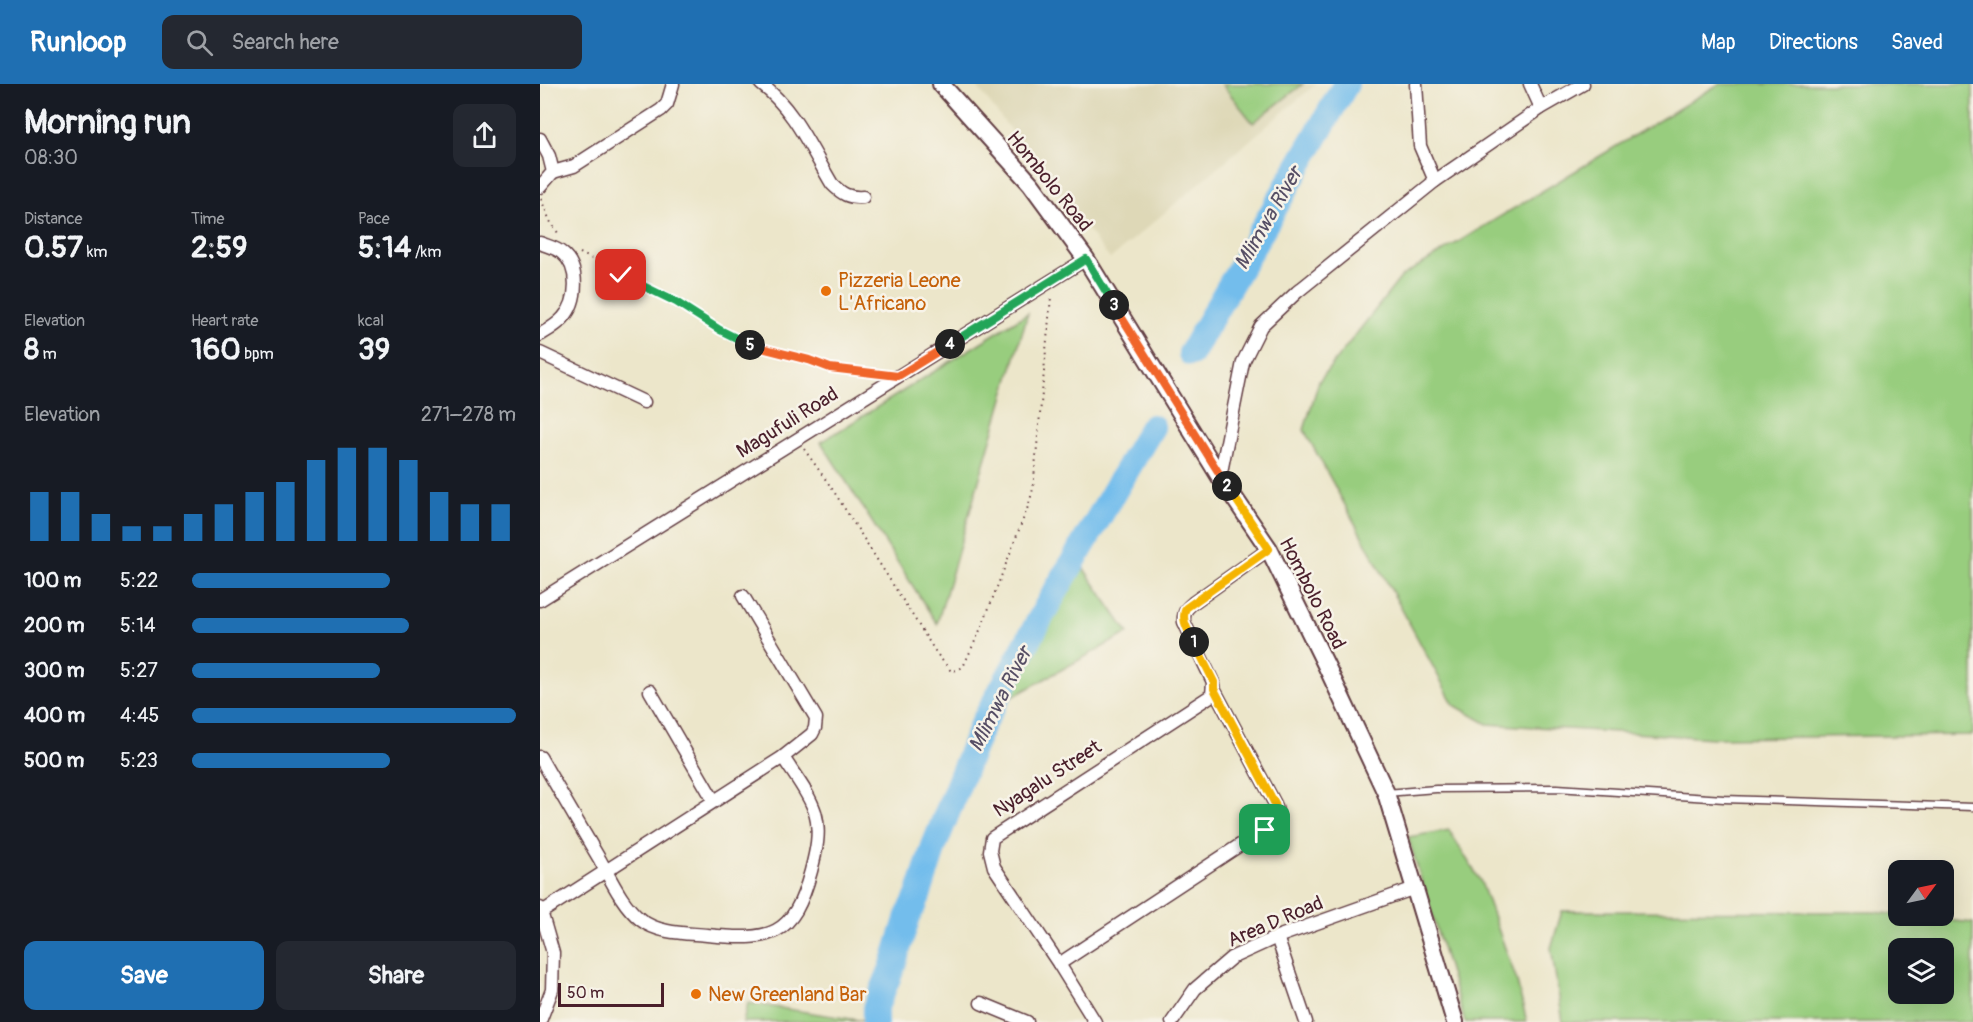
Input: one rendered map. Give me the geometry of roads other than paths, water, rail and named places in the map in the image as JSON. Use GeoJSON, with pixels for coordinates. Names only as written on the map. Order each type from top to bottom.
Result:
{"type":"FeatureCollection","features":[{"type":"Feature","properties":{"kind":"street"},"geometry":{"type":"LineString","coordinates":[[540,187],[553,172],[574,166],[661,110],[668,104],[673,84]]}},
{"type":"Feature","properties":{"kind":"street"},"geometry":{"type":"LineString","coordinates":[[761,84],[774,89],[832,184],[850,198],[863,197]]}},
{"type":"Feature","properties":{"kind":"street","name":"Hombolo Road"},"geometry":{"type":"LineString","coordinates":[[941,84],[1031,184],[1086,259],[1220,477],[1269,549],[1386,793],[1455,1022]]}},
{"type":"Feature","properties":{"kind":"street"},"geometry":{"type":"LineString","coordinates":[[1416,84],[1420,146],[1435,181]]}},
{"type":"Feature","properties":{"kind":"street"},"geometry":{"type":"LineString","coordinates":[[1530,84],[1541,108]]}},
{"type":"Feature","properties":{"kind":"street"},"geometry":{"type":"LineString","coordinates":[[1220,477],[1243,362],[1261,326],[1297,292],[1435,181],[1541,108],[1583,84]]}},
{"type":"Feature","properties":{"kind":"street"},"geometry":{"type":"LineString","coordinates":[[540,139],[551,162],[553,172]]}},
{"type":"Feature","properties":{"kind":"street"},"geometry":{"type":"LineString","coordinates":[[540,243],[562,252],[573,267],[574,288],[571,305],[563,319],[540,335]]}},
{"type":"Feature","properties":{"kind":"street","name":"Magufuli Road"},"geometry":{"type":"LineString","coordinates":[[540,600],[1086,259]]}},
{"type":"Feature","properties":{"kind":"street"},"geometry":{"type":"LineString","coordinates":[[540,352],[644,402]]}},
{"type":"Feature","properties":{"kind":"street"},"geometry":{"type":"LineString","coordinates":[[1059,964],[1275,822],[1277,811],[1275,804],[1214,689],[1214,682],[1184,621],[1183,614],[1186,608],[1269,549]]}},
{"type":"Feature","properties":{"kind":"street"},"geometry":{"type":"LineString","coordinates":[[540,1021],[552,990],[553,953],[541,910],[783,758],[812,734],[815,728],[816,717],[743,596]]}},
{"type":"Feature","properties":{"kind":"street","name":"Nyagalu Street"},"geometry":{"type":"LineString","coordinates":[[1095,1022],[994,867],[990,851],[992,838],[1206,700],[1212,695],[1214,689]]}},
{"type":"Feature","properties":{"kind":"street"},"geometry":{"type":"LineString","coordinates":[[650,691],[714,801]]}},
{"type":"Feature","properties":{"kind":"street"},"geometry":{"type":"LineString","coordinates":[[540,758],[606,871],[631,909],[642,921],[670,932],[740,938],[759,937],[773,932],[789,921],[799,908],[806,890],[816,849],[818,830],[815,812],[808,796],[783,758]]}},
{"type":"Feature","properties":{"kind":"street","name":"Area D Road"},"geometry":{"type":"LineString","coordinates":[[1172,1022],[1195,989],[1231,958],[1277,937],[1415,888]]}},
{"type":"Feature","properties":{"kind":"street"},"geometry":{"type":"LineString","coordinates":[[1277,937],[1306,1022]]}},
{"type":"Feature","properties":{"kind":"street"},"geometry":{"type":"LineString","coordinates":[[981,1002],[1027,1022]]}},
{"type":"Feature","properties":{"kind":"lane"},"geometry":{"type":"LineString","coordinates":[[1386,793],[1436,789],[1557,788],[1724,799],[1973,807]]}},
{"type":"Feature","properties":{"kind":"waterway","name":"Mlimwa River"},"geometry":{"type":"LineString","coordinates":[[1191,353],[1346,84]]}},
{"type":"Feature","properties":{"kind":"waterway","name":"Mlimwa River"},"geometry":{"type":"LineString","coordinates":[[875,1022],[875,1009],[892,968],[908,916],[918,896],[934,846],[981,727],[1047,606],[1152,427]]}},
{"type":"Feature","properties":{"kind":"place","name":"Pizzeria Leone L'Africano"},"geometry":{"type":"Point","coordinates":[826,291]}},
{"type":"Feature","properties":{"kind":"place","name":"New Greenland Bar"},"geometry":{"type":"Point","coordinates":[696,994]}}]}
